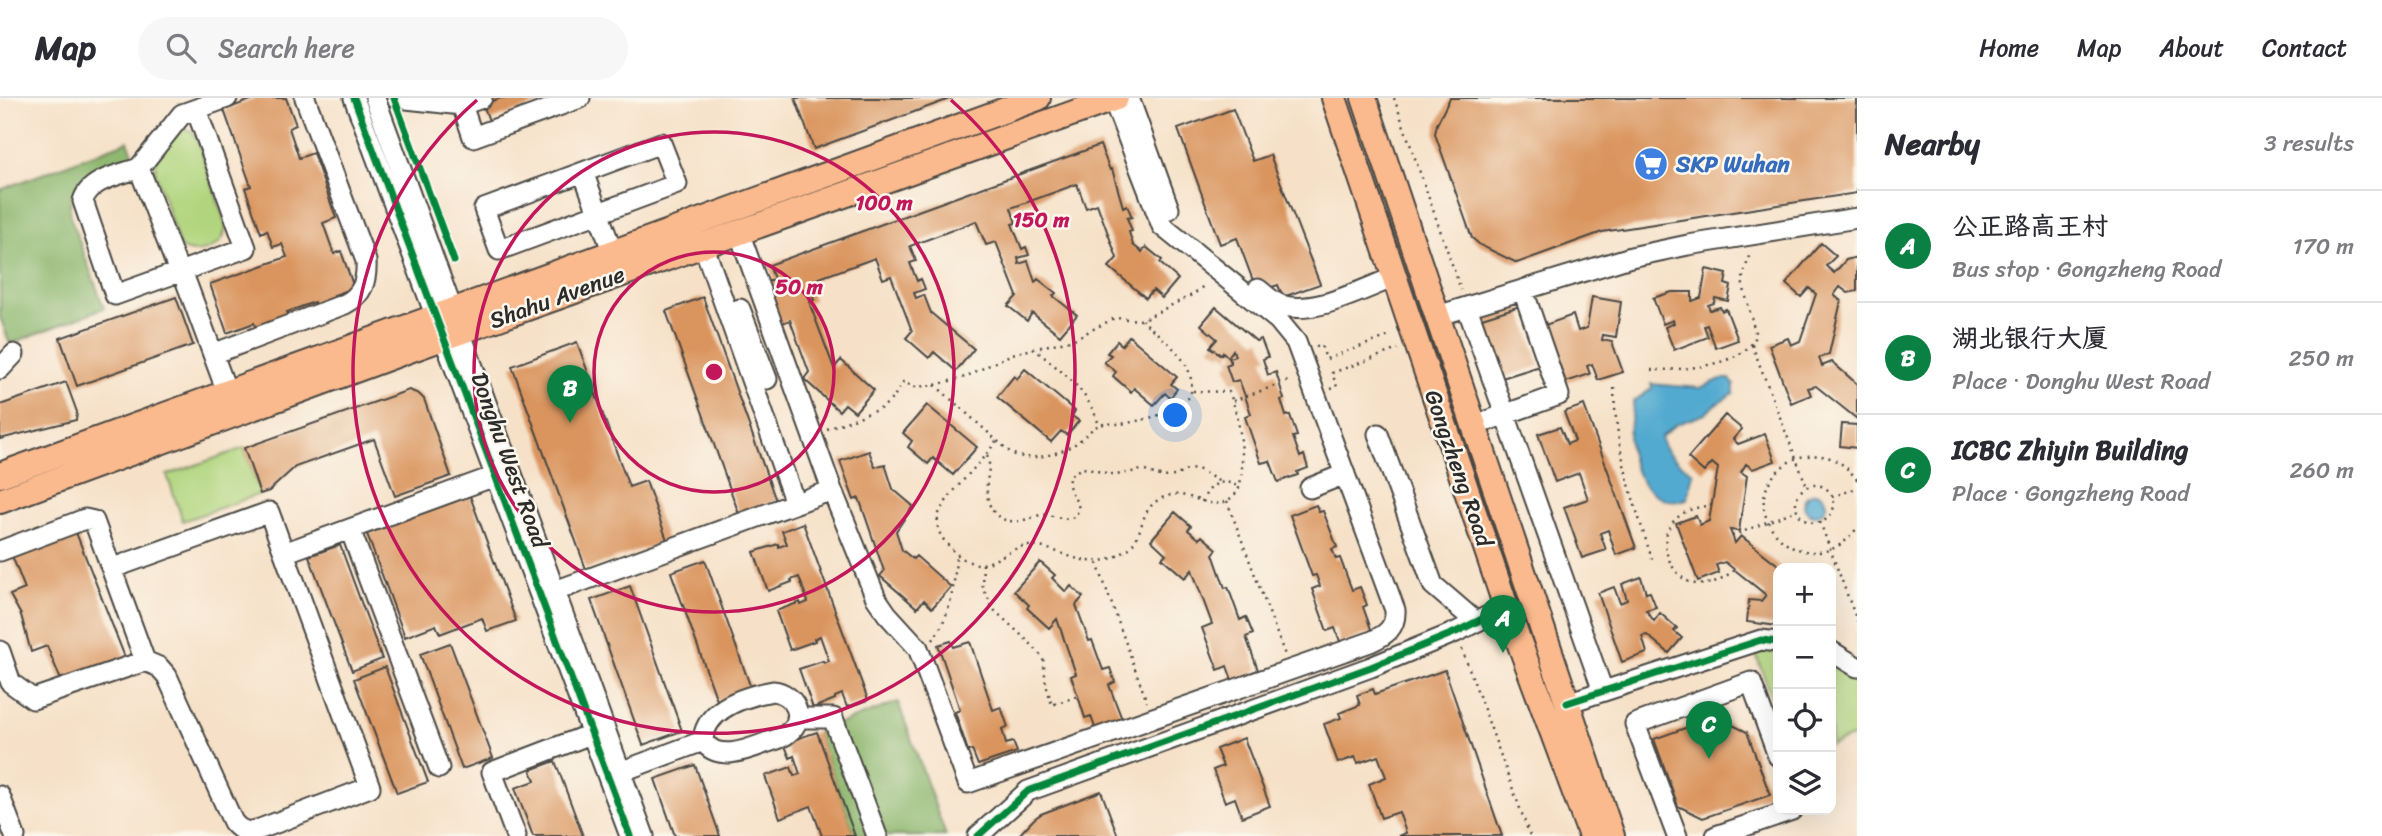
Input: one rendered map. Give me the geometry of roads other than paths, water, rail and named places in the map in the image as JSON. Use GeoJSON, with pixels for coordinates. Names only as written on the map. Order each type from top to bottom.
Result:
{"type":"FeatureCollection","features":[{"type":"Feature","properties":{"kind":"main road","name":"Shahu Avenue"},"geometry":{"type":"LineString","coordinates":[[0,501],[448,324],[614,253],[1038,98]]}},
{"type":"Feature","properties":{"kind":"main road","name":"Shahu Avenue"},"geometry":{"type":"LineString","coordinates":[[0,475],[227,393],[739,232],[1119,98]]}},
{"type":"Feature","properties":{"kind":"main road","name":"Gongzheng Road"},"geometry":{"type":"LineString","coordinates":[[1334,98],[1506,607],[1591,836]]}},
{"type":"Feature","properties":{"kind":"main road","name":"Gongzheng Road"},"geometry":{"type":"LineString","coordinates":[[1366,98],[1612,836]]}},
{"type":"Feature","properties":{"kind":"street"},"geometry":{"type":"LineString","coordinates":[[197,109],[246,247],[115,295],[83,201],[88,190],[95,184],[139,168],[176,119],[197,109],[227,98]]}},
{"type":"Feature","properties":{"kind":"street"},"geometry":{"type":"LineString","coordinates":[[213,354],[345,304],[358,295],[366,281],[366,261],[305,98]]}},
{"type":"Feature","properties":{"kind":"street","name":"Donghu West Road"},"geometry":{"type":"LineString","coordinates":[[354,98],[555,591],[644,836]]}},
{"type":"Feature","properties":{"kind":"street","name":"Donghu West Road"},"geometry":{"type":"LineString","coordinates":[[375,98],[495,476],[630,836]]}},
{"type":"Feature","properties":{"kind":"street"},"geometry":{"type":"LineString","coordinates":[[397,98],[462,105],[482,98]]}},
{"type":"Feature","properties":{"kind":"street"},"geometry":{"type":"LineString","coordinates":[[462,105],[473,137],[580,98]]}},
{"type":"Feature","properties":{"kind":"street"},"geometry":{"type":"LineString","coordinates":[[1119,98],[1172,218],[1275,302],[1294,307],[1321,304],[1393,278]]}},
{"type":"Feature","properties":{"kind":"street"},"geometry":{"type":"LineString","coordinates":[[739,232],[832,490],[876,598],[918,648],[968,783],[1370,642],[1388,632],[1395,623],[1395,610],[1292,335],[1278,320],[1162,226],[1119,98]]}},
{"type":"Feature","properties":{"kind":"street"},"geometry":{"type":"LineString","coordinates":[[661,143],[677,184],[598,213],[499,250],[484,209],[661,143]]}},
{"type":"Feature","properties":{"kind":"street"},"geometry":{"type":"LineString","coordinates":[[139,168],[227,393]]}},
{"type":"Feature","properties":{"kind":"street"},"geometry":{"type":"LineString","coordinates":[[583,172],[614,253]]}},
{"type":"Feature","properties":{"kind":"street"},"geometry":{"type":"LineString","coordinates":[[1437,316],[1631,257],[1688,245],[1857,218]]}},
{"type":"Feature","properties":{"kind":"street"},"geometry":{"type":"LineString","coordinates":[[703,244],[795,503]]}},
{"type":"Feature","properties":{"kind":"street"},"geometry":{"type":"LineString","coordinates":[[1474,426],[1559,395],[1523,290]]}},
{"type":"Feature","properties":{"kind":"street"},"geometry":{"type":"LineString","coordinates":[[1467,307],[1603,691]]}},
{"type":"Feature","properties":{"kind":"street"},"geometry":{"type":"LineString","coordinates":[[728,313],[740,309],[767,379]]}},
{"type":"Feature","properties":{"kind":"street"},"geometry":{"type":"LineString","coordinates":[[0,369],[14,354]]}},
{"type":"Feature","properties":{"kind":"street"},"geometry":{"type":"LineString","coordinates":[[1378,434],[1433,585],[1476,622]]}},
{"type":"Feature","properties":{"kind":"street"},"geometry":{"type":"LineString","coordinates":[[1311,488],[1345,474]]}},
{"type":"Feature","properties":{"kind":"street"},"geometry":{"type":"LineString","coordinates":[[285,553],[495,476]]}},
{"type":"Feature","properties":{"kind":"street"},"geometry":{"type":"LineString","coordinates":[[555,591],[832,490]]}},
{"type":"Feature","properties":{"kind":"street"},"geometry":{"type":"LineString","coordinates":[[0,653],[12,683],[33,699],[145,661],[159,667],[167,676],[233,822],[246,832],[370,787],[269,512],[113,568]]}},
{"type":"Feature","properties":{"kind":"street"},"geometry":{"type":"LineString","coordinates":[[0,551],[91,519],[97,523],[145,661]]}},
{"type":"Feature","properties":{"kind":"street"},"geometry":{"type":"LineString","coordinates":[[350,529],[439,768]]}},
{"type":"Feature","properties":{"kind":"street"},"geometry":{"type":"LineString","coordinates":[[978,836],[1020,795],[1040,785],[1267,706],[1456,632],[1506,607]]}},
{"type":"Feature","properties":{"kind":"street"},"geometry":{"type":"LineString","coordinates":[[1567,703],[1761,640],[1773,641]]}},
{"type":"Feature","properties":{"kind":"street"},"geometry":{"type":"LineString","coordinates":[[1836,655],[1857,667]]}},
{"type":"Feature","properties":{"kind":"street"},"geometry":{"type":"LineString","coordinates":[[1676,836],[1635,724],[1751,682],[1777,752]]}},
{"type":"Feature","properties":{"kind":"street"},"geometry":{"type":"LineString","coordinates":[[780,691],[796,706],[797,718],[789,733],[748,750],[718,752],[704,741],[705,727],[718,712],[765,692],[780,691]]}},
{"type":"Feature","properties":{"kind":"street"},"geometry":{"type":"LineString","coordinates":[[797,718],[832,718],[877,836]]}},
{"type":"Feature","properties":{"kind":"street"},"geometry":{"type":"LineString","coordinates":[[516,836],[492,772],[591,734]]}},
{"type":"Feature","properties":{"kind":"street"},"geometry":{"type":"LineString","coordinates":[[620,772],[704,741]]}},
{"type":"Feature","properties":{"kind":"street"},"geometry":{"type":"LineString","coordinates":[[0,796],[15,836]]}},
{"type":"Feature","properties":{"kind":"street"},"geometry":{"type":"LineString","coordinates":[[1716,836],[1777,815]]}},
{"type":"Feature","properties":{"kind":"water"},"geometry":{"type":"Polygon","coordinates":[[[1721,379],[1730,379],[1734,385],[1734,393],[1705,414],[1677,424],[1661,437],[1668,453],[1693,473],[1687,499],[1663,499],[1645,485],[1630,453],[1633,402],[1652,388],[1651,384],[1700,388],[1721,379]]]}},
{"type":"Feature","properties":{"kind":"water"},"geometry":{"type":"Polygon","coordinates":[[[1815,493],[1823,496],[1826,504],[1823,512],[1815,515],[1807,512],[1804,504],[1807,496],[1815,493]]]}},
{"type":"Feature","properties":{"kind":"place","name":"SKP Wuhan"},"geometry":{"type":"Point","coordinates":[1651,164]}},
{"type":"Feature","properties":{"kind":"place","name":"湖北银行大厦"},"geometry":{"type":"Point","coordinates":[570,423]}},
{"type":"Feature","properties":{"kind":"place","name":"公正路高王村"},"geometry":{"type":"Point","coordinates":[1503,653]}},
{"type":"Feature","properties":{"kind":"place","name":"ICBC Zhiyin Building"},"geometry":{"type":"Point","coordinates":[1709,759]}}]}
